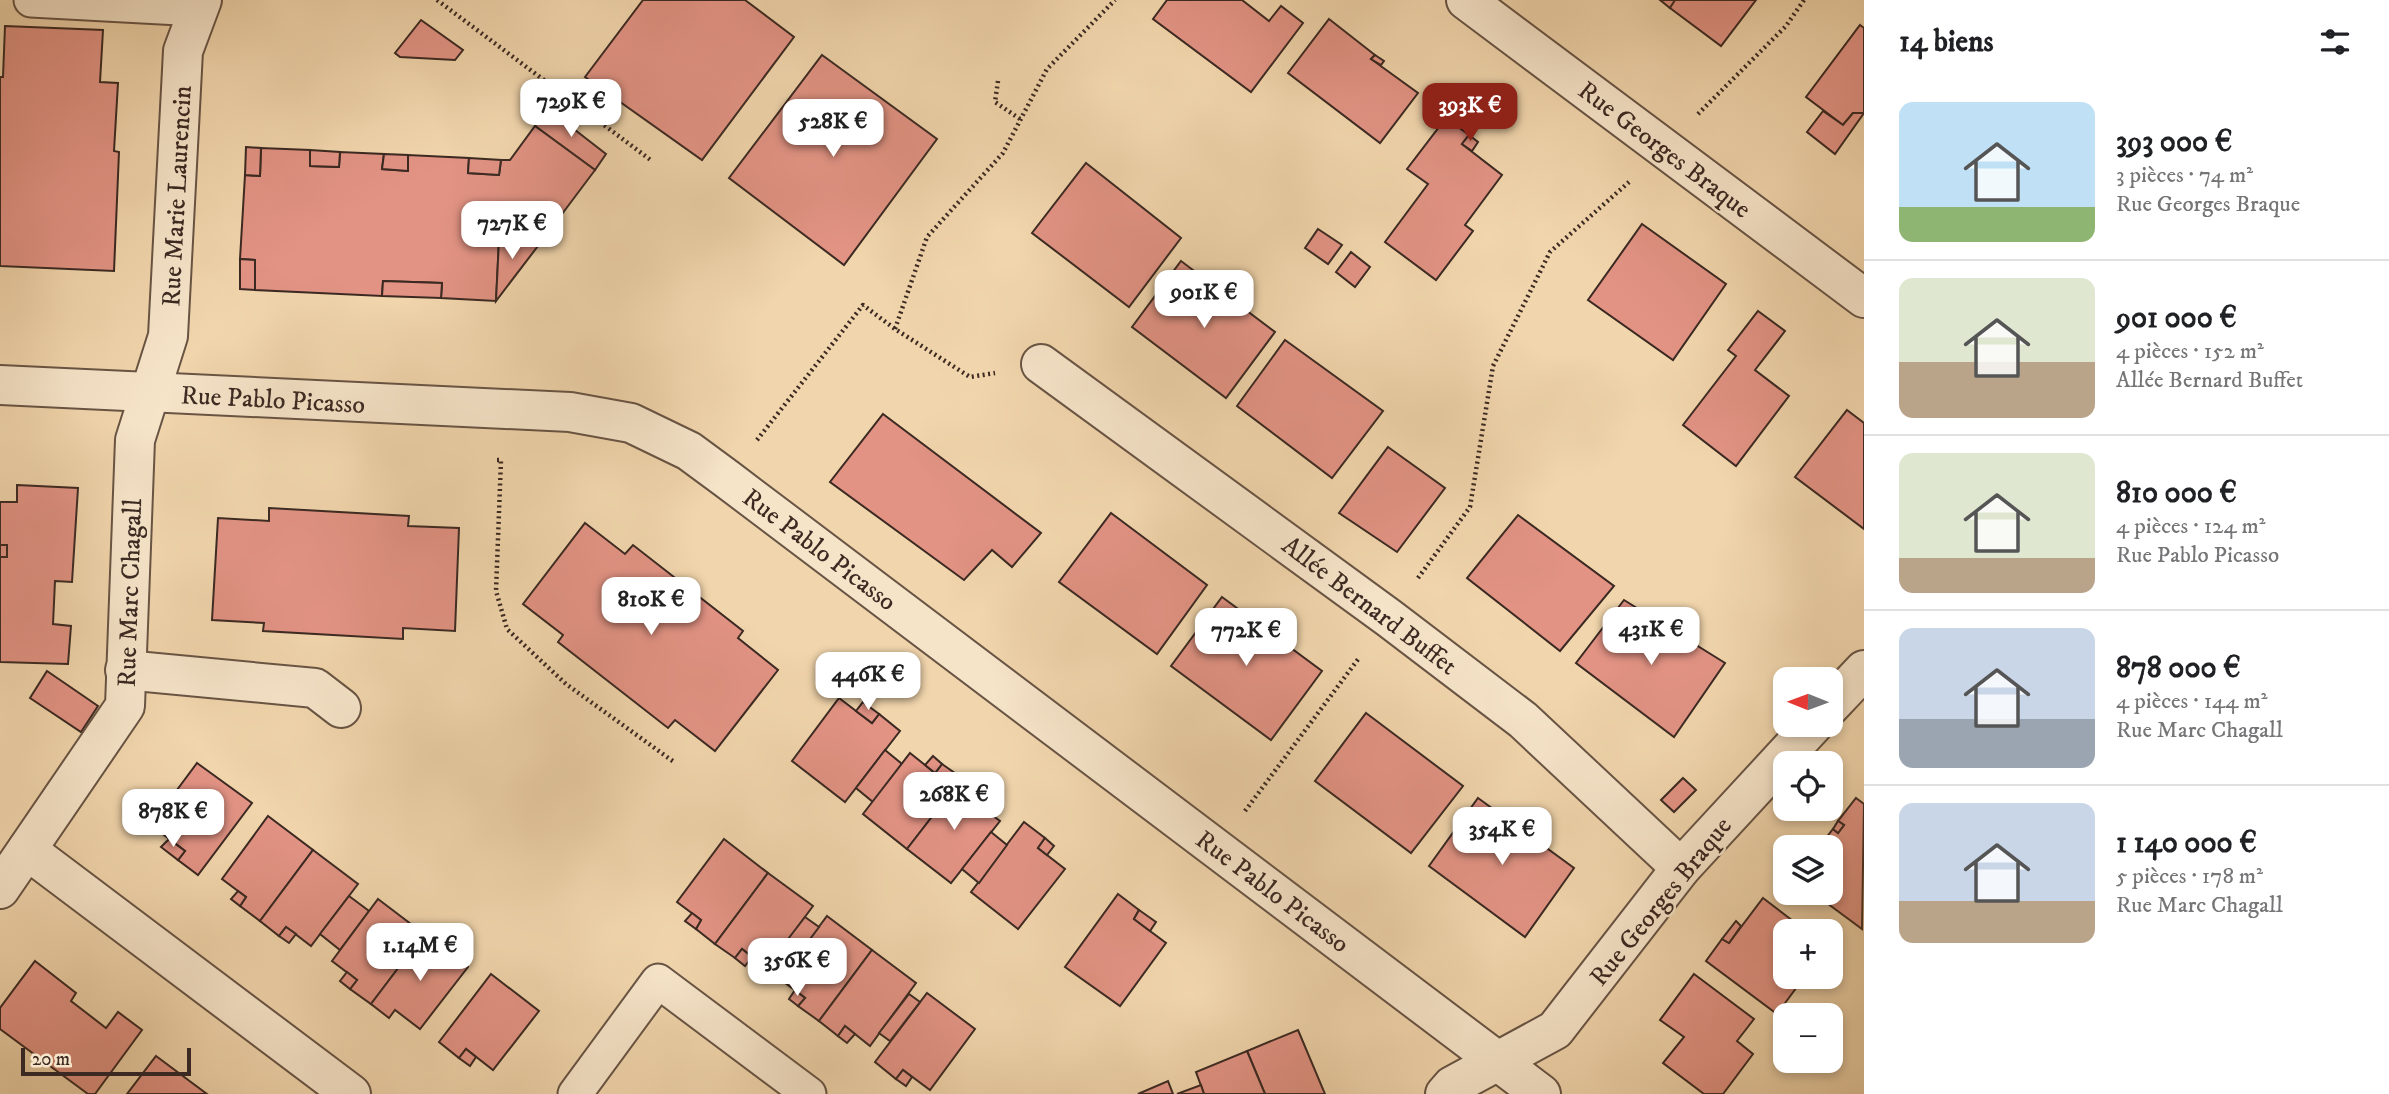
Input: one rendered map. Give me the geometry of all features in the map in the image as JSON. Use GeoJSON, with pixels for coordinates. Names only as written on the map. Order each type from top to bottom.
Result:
{"type":"FeatureCollection","features":[{"type":"Feature","properties":{"kind":"street","name":"Rue Georges Braque"},"geometry":{"type":"LineString","coordinates":[[1466,0],[1864,298]]}},
{"type":"Feature","properties":{"kind":"street","name":"Rue Marie Laurencin"},"geometry":{"type":"LineString","coordinates":[[150,393],[168,336],[183,51],[200,4]]}},
{"type":"Feature","properties":{"kind":"street","name":"Allée Bernard Buffet"},"geometry":{"type":"LineString","coordinates":[[1041,364],[1389,618],[1523,720],[1681,868]]}},
{"type":"Feature","properties":{"kind":"street","name":"Rue Pablo Picasso"},"geometry":{"type":"LineString","coordinates":[[0,385],[472,410],[570,412],[631,423],[689,451],[727,479],[1541,1094]]}},
{"type":"Feature","properties":{"kind":"street","name":"Rue Marc Chagall"},"geometry":{"type":"LineString","coordinates":[[0,889],[125,706],[135,440],[150,393]]}},
{"type":"Feature","properties":{"kind":"street"},"geometry":{"type":"LineString","coordinates":[[125,670],[315,688],[341,708]]}},
{"type":"Feature","properties":{"kind":"street"},"geometry":{"type":"LineString","coordinates":[[1843,692],[1864,670]]}},
{"type":"Feature","properties":{"kind":"street","name":"Rue Georges Braque"},"geometry":{"type":"LineString","coordinates":[[1496,1060],[1555,1030],[1681,868],[1802,737]]}},
{"type":"Feature","properties":{"kind":"street"},"geometry":{"type":"LineString","coordinates":[[27,850],[351,1094]]}},
{"type":"Feature","properties":{"kind":"street"},"geometry":{"type":"LineString","coordinates":[[1445,1094],[1452,1086],[1496,1060]]}},
{"type":"Feature","properties":{"kind":"lane"},"geometry":{"type":"LineString","coordinates":[[31,0],[200,4]]}},
{"type":"Feature","properties":{"kind":"lane"},"geometry":{"type":"LineString","coordinates":[[575,1094],[658,981],[809,1094]]}},
{"type":"Feature","properties":{"kind":"path"},"geometry":{"type":"LineString","coordinates":[[437,0],[652,161]]}},
{"type":"Feature","properties":{"kind":"path"},"geometry":{"type":"LineString","coordinates":[[895,329],[927,237],[1003,153],[1047,69],[1115,0]]}},
{"type":"Feature","properties":{"kind":"path"},"geometry":{"type":"LineString","coordinates":[[1217,849],[1470,507],[1493,366],[1550,251],[1663,148],[1786,26],[1804,0]]}},
{"type":"Feature","properties":{"kind":"path"},"geometry":{"type":"LineString","coordinates":[[998,81],[995,102],[1020,119]]}},
{"type":"Feature","properties":{"kind":"path"},"geometry":{"type":"LineString","coordinates":[[727,479],[863,305],[970,377],[1041,364]]}},
{"type":"Feature","properties":{"kind":"path"},"geometry":{"type":"LineString","coordinates":[[472,410],[470,459],[501,460],[496,590],[508,629],[566,684],[674,762]]}},
{"type":"Feature","properties":{"kind":"building"},"geometry":{"type":"Polygon","coordinates":[[[643,0],[745,0],[794,37],[702,160],[585,77],[643,0]]]}},
{"type":"Feature","properties":{"kind":"building"},"geometry":{"type":"Polygon","coordinates":[[[1167,0],[1242,0],[1269,21],[1281,6],[1303,23],[1251,92],[1153,19],[1167,0]]]}},
{"type":"Feature","properties":{"kind":"building"},"geometry":{"type":"Polygon","coordinates":[[[1660,0],[1675,0],[1676,1],[1670,8],[1660,0]]]}},
{"type":"Feature","properties":{"kind":"building"},"geometry":{"type":"Polygon","coordinates":[[[1675,0],[1756,0],[1721,46],[1670,8],[1675,0]]]}},
{"type":"Feature","properties":{"kind":"building"},"geometry":{"type":"Polygon","coordinates":[[[1329,19],[1375,55],[1371,59],[1418,93],[1380,143],[1288,73],[1329,19]]]}},
{"type":"Feature","properties":{"kind":"building"},"geometry":{"type":"Polygon","coordinates":[[[421,20],[463,50],[455,60],[400,57],[395,53],[421,20]]]}},
{"type":"Feature","properties":{"kind":"building"},"geometry":{"type":"Polygon","coordinates":[[[1860,25],[1864,28],[1864,113],[1853,113],[1843,125],[1806,97],[1860,25]]]}},
{"type":"Feature","properties":{"kind":"building"},"geometry":{"type":"Polygon","coordinates":[[[5,26],[103,30],[100,82],[118,83],[114,151],[119,152],[114,271],[0,266],[0,77],[3,77],[5,26]]]}},
{"type":"Feature","properties":{"kind":"building"},"geometry":{"type":"Polygon","coordinates":[[[822,55],[937,139],[844,265],[729,178],[822,55]]]}},
{"type":"Feature","properties":{"kind":"building"},"geometry":{"type":"Polygon","coordinates":[[[1375,55],[1384,61],[1381,65],[1371,59],[1375,55]]]}},
{"type":"Feature","properties":{"kind":"building"},"geometry":{"type":"Polygon","coordinates":[[[548,109],[606,154],[595,170],[535,126],[548,109]]]}},
{"type":"Feature","properties":{"kind":"building"},"geometry":{"type":"Polygon","coordinates":[[[1823,111],[1843,125],[1853,113],[1864,113],[1835,154],[1807,132],[1823,111]]]}},
{"type":"Feature","properties":{"kind":"building"},"geometry":{"type":"Polygon","coordinates":[[[1446,118],[1469,135],[1462,144],[1502,175],[1465,225],[1473,231],[1436,280],[1385,242],[1428,184],[1407,169],[1446,118]]]}},
{"type":"Feature","properties":{"kind":"building"},"geometry":{"type":"Polygon","coordinates":[[[535,126],[595,170],[541,242],[499,240],[496,301],[441,298],[442,283],[383,281],[382,296],[255,290],[255,260],[240,259],[245,175],[260,176],[261,148],[310,150],[310,166],[339,167],[340,152],[384,154],[382,169],[408,171],[408,155],[469,158],[468,173],[499,175],[501,160],[510,160],[535,126]]]}},
{"type":"Feature","properties":{"kind":"building"},"geometry":{"type":"Polygon","coordinates":[[[1469,135],[1478,142],[1472,151],[1462,144],[1469,135]]]}},
{"type":"Feature","properties":{"kind":"building"},"geometry":{"type":"Polygon","coordinates":[[[246,147],[261,148],[260,176],[245,175],[246,147]]]}},
{"type":"Feature","properties":{"kind":"building"},"geometry":{"type":"Polygon","coordinates":[[[310,150],[340,152],[339,167],[310,166],[310,150]]]}},
{"type":"Feature","properties":{"kind":"building"},"geometry":{"type":"Polygon","coordinates":[[[384,154],[408,155],[408,171],[382,169],[384,154]]]}},
{"type":"Feature","properties":{"kind":"building"},"geometry":{"type":"Polygon","coordinates":[[[469,158],[501,160],[499,175],[468,173],[469,158]]]}},
{"type":"Feature","properties":{"kind":"building"},"geometry":{"type":"Polygon","coordinates":[[[1086,163],[1181,238],[1129,307],[1032,233],[1086,163]]]}},
{"type":"Feature","properties":{"kind":"building"},"geometry":{"type":"Polygon","coordinates":[[[1642,224],[1726,284],[1673,360],[1588,300],[1642,224]]]}},
{"type":"Feature","properties":{"kind":"building"},"geometry":{"type":"Polygon","coordinates":[[[1318,229],[1342,245],[1328,264],[1305,248],[1318,229]]]}},
{"type":"Feature","properties":{"kind":"building"},"geometry":{"type":"Polygon","coordinates":[[[499,240],[541,242],[496,301],[499,240]]]}},
{"type":"Feature","properties":{"kind":"building"},"geometry":{"type":"Polygon","coordinates":[[[1351,252],[1370,267],[1355,287],[1336,272],[1351,252]]]}},
{"type":"Feature","properties":{"kind":"building"},"geometry":{"type":"Polygon","coordinates":[[[240,259],[255,260],[255,290],[240,289],[240,259]]]}},
{"type":"Feature","properties":{"kind":"building"},"geometry":{"type":"Polygon","coordinates":[[[1181,261],[1275,332],[1226,398],[1132,327],[1181,261]]]}},
{"type":"Feature","properties":{"kind":"building"},"geometry":{"type":"Polygon","coordinates":[[[383,281],[442,283],[441,298],[382,296],[383,281]]]}},
{"type":"Feature","properties":{"kind":"building"},"geometry":{"type":"Polygon","coordinates":[[[1758,311],[1785,331],[1755,370],[1789,396],[1736,466],[1683,425],[1736,356],[1728,350],[1758,311]]]}},
{"type":"Feature","properties":{"kind":"building"},"geometry":{"type":"Polygon","coordinates":[[[1285,340],[1383,411],[1332,478],[1237,406],[1285,340]]]}},
{"type":"Feature","properties":{"kind":"building"},"geometry":{"type":"Polygon","coordinates":[[[1847,410],[1864,423],[1864,529],[1795,477],[1847,410]]]}},
{"type":"Feature","properties":{"kind":"building"},"geometry":{"type":"Polygon","coordinates":[[[883,414],[1041,533],[1012,567],[992,550],[964,580],[830,482],[883,414]]]}},
{"type":"Feature","properties":{"kind":"building"},"geometry":{"type":"Polygon","coordinates":[[[1388,447],[1445,488],[1397,552],[1339,513],[1388,447]]]}},
{"type":"Feature","properties":{"kind":"building"},"geometry":{"type":"Polygon","coordinates":[[[17,485],[78,488],[72,582],[55,581],[53,624],[71,626],[68,664],[0,662],[0,557],[7,557],[7,545],[0,545],[0,502],[17,502],[17,485]]]}},
{"type":"Feature","properties":{"kind":"building"},"geometry":{"type":"Polygon","coordinates":[[[269,508],[409,516],[408,526],[459,528],[455,631],[403,628],[403,639],[263,631],[264,623],[212,620],[218,518],[269,521],[269,508]]]}},
{"type":"Feature","properties":{"kind":"building"},"geometry":{"type":"Polygon","coordinates":[[[1111,513],[1207,585],[1157,654],[1059,582],[1111,513]]]}},
{"type":"Feature","properties":{"kind":"building"},"geometry":{"type":"Polygon","coordinates":[[[1518,515],[1614,586],[1560,651],[1467,578],[1518,515]]]}},
{"type":"Feature","properties":{"kind":"building"},"geometry":{"type":"Polygon","coordinates":[[[585,523],[625,554],[633,545],[743,631],[738,638],[778,670],[715,751],[675,720],[668,728],[558,642],[563,635],[523,604],[585,523]]]}},
{"type":"Feature","properties":{"kind":"building"},"geometry":{"type":"Polygon","coordinates":[[[0,545],[7,545],[7,557],[0,557],[0,545]]]}},
{"type":"Feature","properties":{"kind":"building"},"geometry":{"type":"Polygon","coordinates":[[[1222,597],[1322,671],[1271,740],[1171,666],[1222,597]]]}},
{"type":"Feature","properties":{"kind":"building"},"geometry":{"type":"Polygon","coordinates":[[[1624,600],[1725,663],[1674,737],[1576,663],[1624,600]]]}},
{"type":"Feature","properties":{"kind":"building"},"geometry":{"type":"Polygon","coordinates":[[[47,671],[98,706],[81,732],[30,698],[47,671]]]}},
{"type":"Feature","properties":{"kind":"building"},"geometry":{"type":"Polygon","coordinates":[[[839,698],[872,723],[879,714],[900,731],[845,802],[792,761],[839,698]]]}},
{"type":"Feature","properties":{"kind":"building"},"geometry":{"type":"Polygon","coordinates":[[[863,702],[879,714],[872,723],[856,711],[863,702]]]}},
{"type":"Feature","properties":{"kind":"building"},"geometry":{"type":"Polygon","coordinates":[[[1366,713],[1463,786],[1411,853],[1315,781],[1366,713]]]}},
{"type":"Feature","properties":{"kind":"building"},"geometry":{"type":"Polygon","coordinates":[[[885,750],[902,764],[873,802],[856,788],[885,750]]]}},
{"type":"Feature","properties":{"kind":"building"},"geometry":{"type":"Polygon","coordinates":[[[910,753],[935,773],[942,764],[962,778],[907,849],[863,814],[910,753]]]}},
{"type":"Feature","properties":{"kind":"building"},"geometry":{"type":"Polygon","coordinates":[[[933,756],[942,764],[935,773],[925,765],[933,756]]]}},
{"type":"Feature","properties":{"kind":"building"},"geometry":{"type":"Polygon","coordinates":[[[197,763],[252,803],[198,875],[178,860],[185,851],[151,825],[197,763]]]}},
{"type":"Feature","properties":{"kind":"building"},"geometry":{"type":"Polygon","coordinates":[[[962,778],[981,794],[974,802],[1000,821],[951,883],[907,849],[962,778]]]}},
{"type":"Feature","properties":{"kind":"building"},"geometry":{"type":"Polygon","coordinates":[[[1683,778],[1696,790],[1674,812],[1661,800],[1683,778]]]}},
{"type":"Feature","properties":{"kind":"building"},"geometry":{"type":"Polygon","coordinates":[[[981,794],[990,802],[985,810],[974,802],[981,794]]]}},
{"type":"Feature","properties":{"kind":"building"},"geometry":{"type":"Polygon","coordinates":[[[1478,798],[1574,868],[1525,937],[1429,866],[1478,798]]]}},
{"type":"Feature","properties":{"kind":"building"},"geometry":{"type":"Polygon","coordinates":[[[1856,798],[1864,804],[1862,929],[1830,905],[1843,905],[1843,835],[1828,835],[1833,829],[1838,833],[1844,825],[1838,821],[1843,821],[1843,815],[1856,798]]]}},
{"type":"Feature","properties":{"kind":"building"},"geometry":{"type":"Polygon","coordinates":[[[268,816],[313,850],[260,921],[240,906],[246,897],[222,879],[268,816]]]}},
{"type":"Feature","properties":{"kind":"building"},"geometry":{"type":"Polygon","coordinates":[[[1838,821],[1844,825],[1838,833],[1833,829],[1838,821]]]}},
{"type":"Feature","properties":{"kind":"building"},"geometry":{"type":"Polygon","coordinates":[[[1024,822],[1045,838],[1038,848],[1065,869],[1018,929],[971,892],[1024,822]]]}},
{"type":"Feature","properties":{"kind":"building"},"geometry":{"type":"Polygon","coordinates":[[[991,832],[1007,845],[979,883],[962,869],[991,832]]]}},
{"type":"Feature","properties":{"kind":"building"},"geometry":{"type":"Polygon","coordinates":[[[1045,838],[1054,846],[1047,855],[1038,848],[1045,838]]]}},
{"type":"Feature","properties":{"kind":"building"},"geometry":{"type":"Polygon","coordinates":[[[169,839],[185,851],[178,860],[161,847],[169,839]]]}},
{"type":"Feature","properties":{"kind":"building"},"geometry":{"type":"Polygon","coordinates":[[[724,839],[768,873],[715,944],[696,929],[701,920],[677,902],[724,839]]]}},
{"type":"Feature","properties":{"kind":"building"},"geometry":{"type":"Polygon","coordinates":[[[313,850],[358,884],[311,946],[286,927],[279,936],[260,921],[313,850]]]}},
{"type":"Feature","properties":{"kind":"building"},"geometry":{"type":"Polygon","coordinates":[[[768,873],[813,906],[767,968],[742,949],[735,958],[715,944],[768,873]]]}},
{"type":"Feature","properties":{"kind":"building"},"geometry":{"type":"Polygon","coordinates":[[[238,891],[246,897],[240,906],[231,899],[238,891]]]}},
{"type":"Feature","properties":{"kind":"building"},"geometry":{"type":"Polygon","coordinates":[[[1118,894],[1139,910],[1134,919],[1166,943],[1120,1006],[1065,967],[1118,894]]]}},
{"type":"Feature","properties":{"kind":"building"},"geometry":{"type":"Polygon","coordinates":[[[349,896],[369,911],[340,950],[320,934],[349,896]]]}},
{"type":"Feature","properties":{"kind":"building"},"geometry":{"type":"Polygon","coordinates":[[[1763,898],[1790,919],[1773,919],[1773,989],[1795,989],[1785,1003],[1773,1003],[1773,1011],[1706,961],[1722,939],[1729,943],[1763,898]]]}},
{"type":"Feature","properties":{"kind":"building"},"geometry":{"type":"Polygon","coordinates":[[[378,899],[424,934],[371,1004],[350,989],[357,980],[332,961],[378,899]]]}},
{"type":"Feature","properties":{"kind":"building"},"geometry":{"type":"Polygon","coordinates":[[[1139,910],[1156,922],[1150,931],[1134,919],[1139,910]]]}},
{"type":"Feature","properties":{"kind":"building"},"geometry":{"type":"Polygon","coordinates":[[[692,913],[701,920],[696,929],[685,921],[692,913]]]}},
{"type":"Feature","properties":{"kind":"building"},"geometry":{"type":"Polygon","coordinates":[[[827,916],[872,950],[819,1021],[798,1006],[805,998],[780,979],[827,916]]]}},
{"type":"Feature","properties":{"kind":"building"},"geometry":{"type":"Polygon","coordinates":[[[805,917],[819,927],[789,967],[775,956],[805,917]]]}},
{"type":"Feature","properties":{"kind":"building"},"geometry":{"type":"Polygon","coordinates":[[[1736,921],[1741,926],[1729,943],[1722,939],[1736,921]]]}},
{"type":"Feature","properties":{"kind":"building"},"geometry":{"type":"Polygon","coordinates":[[[286,927],[296,934],[289,943],[279,936],[286,927]]]}},
{"type":"Feature","properties":{"kind":"building"},"geometry":{"type":"Polygon","coordinates":[[[424,934],[468,967],[420,1029],[395,1010],[389,1018],[371,1004],[424,934]]]}},
{"type":"Feature","properties":{"kind":"building"},"geometry":{"type":"Polygon","coordinates":[[[742,949],[752,957],[745,966],[735,958],[742,949]]]}},
{"type":"Feature","properties":{"kind":"building"},"geometry":{"type":"Polygon","coordinates":[[[872,950],[916,983],[870,1046],[845,1026],[838,1036],[819,1021],[872,950]]]}},
{"type":"Feature","properties":{"kind":"building"},"geometry":{"type":"Polygon","coordinates":[[[35,961],[76,993],[71,1001],[106,1028],[118,1012],[142,1030],[95,1094],[88,1094],[0,1029],[0,1008],[35,961]]]}},
{"type":"Feature","properties":{"kind":"building"},"geometry":{"type":"Polygon","coordinates":[[[347,972],[357,980],[350,989],[340,981],[347,972]]]}},
{"type":"Feature","properties":{"kind":"building"},"geometry":{"type":"Polygon","coordinates":[[[491,974],[539,1011],[493,1070],[466,1049],[459,1058],[439,1042],[491,974]]]}},
{"type":"Feature","properties":{"kind":"building"},"geometry":{"type":"Polygon","coordinates":[[[1694,974],[1754,1019],[1737,1041],[1753,1054],[1723,1094],[1704,1094],[1663,1063],[1684,1037],[1660,1020],[1694,974]]]}},
{"type":"Feature","properties":{"kind":"building"},"geometry":{"type":"Polygon","coordinates":[[[795,990],[805,998],[798,1006],[789,999],[795,990]]]}},
{"type":"Feature","properties":{"kind":"building"},"geometry":{"type":"Polygon","coordinates":[[[927,993],[975,1029],[930,1090],[903,1070],[896,1079],[875,1062],[927,993]]]}},
{"type":"Feature","properties":{"kind":"building"},"geometry":{"type":"Polygon","coordinates":[[[909,994],[920,1002],[890,1041],[879,1033],[909,994]]]}},
{"type":"Feature","properties":{"kind":"building"},"geometry":{"type":"Polygon","coordinates":[[[845,1026],[855,1034],[847,1043],[838,1036],[845,1026]]]}},
{"type":"Feature","properties":{"kind":"building"},"geometry":{"type":"Polygon","coordinates":[[[1298,1030],[1325,1094],[1265,1094],[1247,1051],[1298,1030]]]}},
{"type":"Feature","properties":{"kind":"building"},"geometry":{"type":"Polygon","coordinates":[[[466,1049],[476,1057],[470,1066],[459,1058],[466,1049]]]}},
{"type":"Feature","properties":{"kind":"building"},"geometry":{"type":"Polygon","coordinates":[[[1247,1051],[1265,1094],[1204,1094],[1196,1072],[1247,1051]]]}},
{"type":"Feature","properties":{"kind":"building"},"geometry":{"type":"Polygon","coordinates":[[[156,1056],[207,1094],[127,1094],[156,1056]]]}},
{"type":"Feature","properties":{"kind":"building"},"geometry":{"type":"Polygon","coordinates":[[[903,1070],[912,1077],[906,1086],[896,1079],[903,1070]]]}},
{"type":"Feature","properties":{"kind":"building"},"geometry":{"type":"Polygon","coordinates":[[[1168,1081],[1173,1094],[1138,1094],[1168,1081]]]}},
{"type":"Feature","properties":{"kind":"building"},"geometry":{"type":"Polygon","coordinates":[[[1201,1085],[1204,1094],[1177,1094],[1201,1085]]]}}]}
